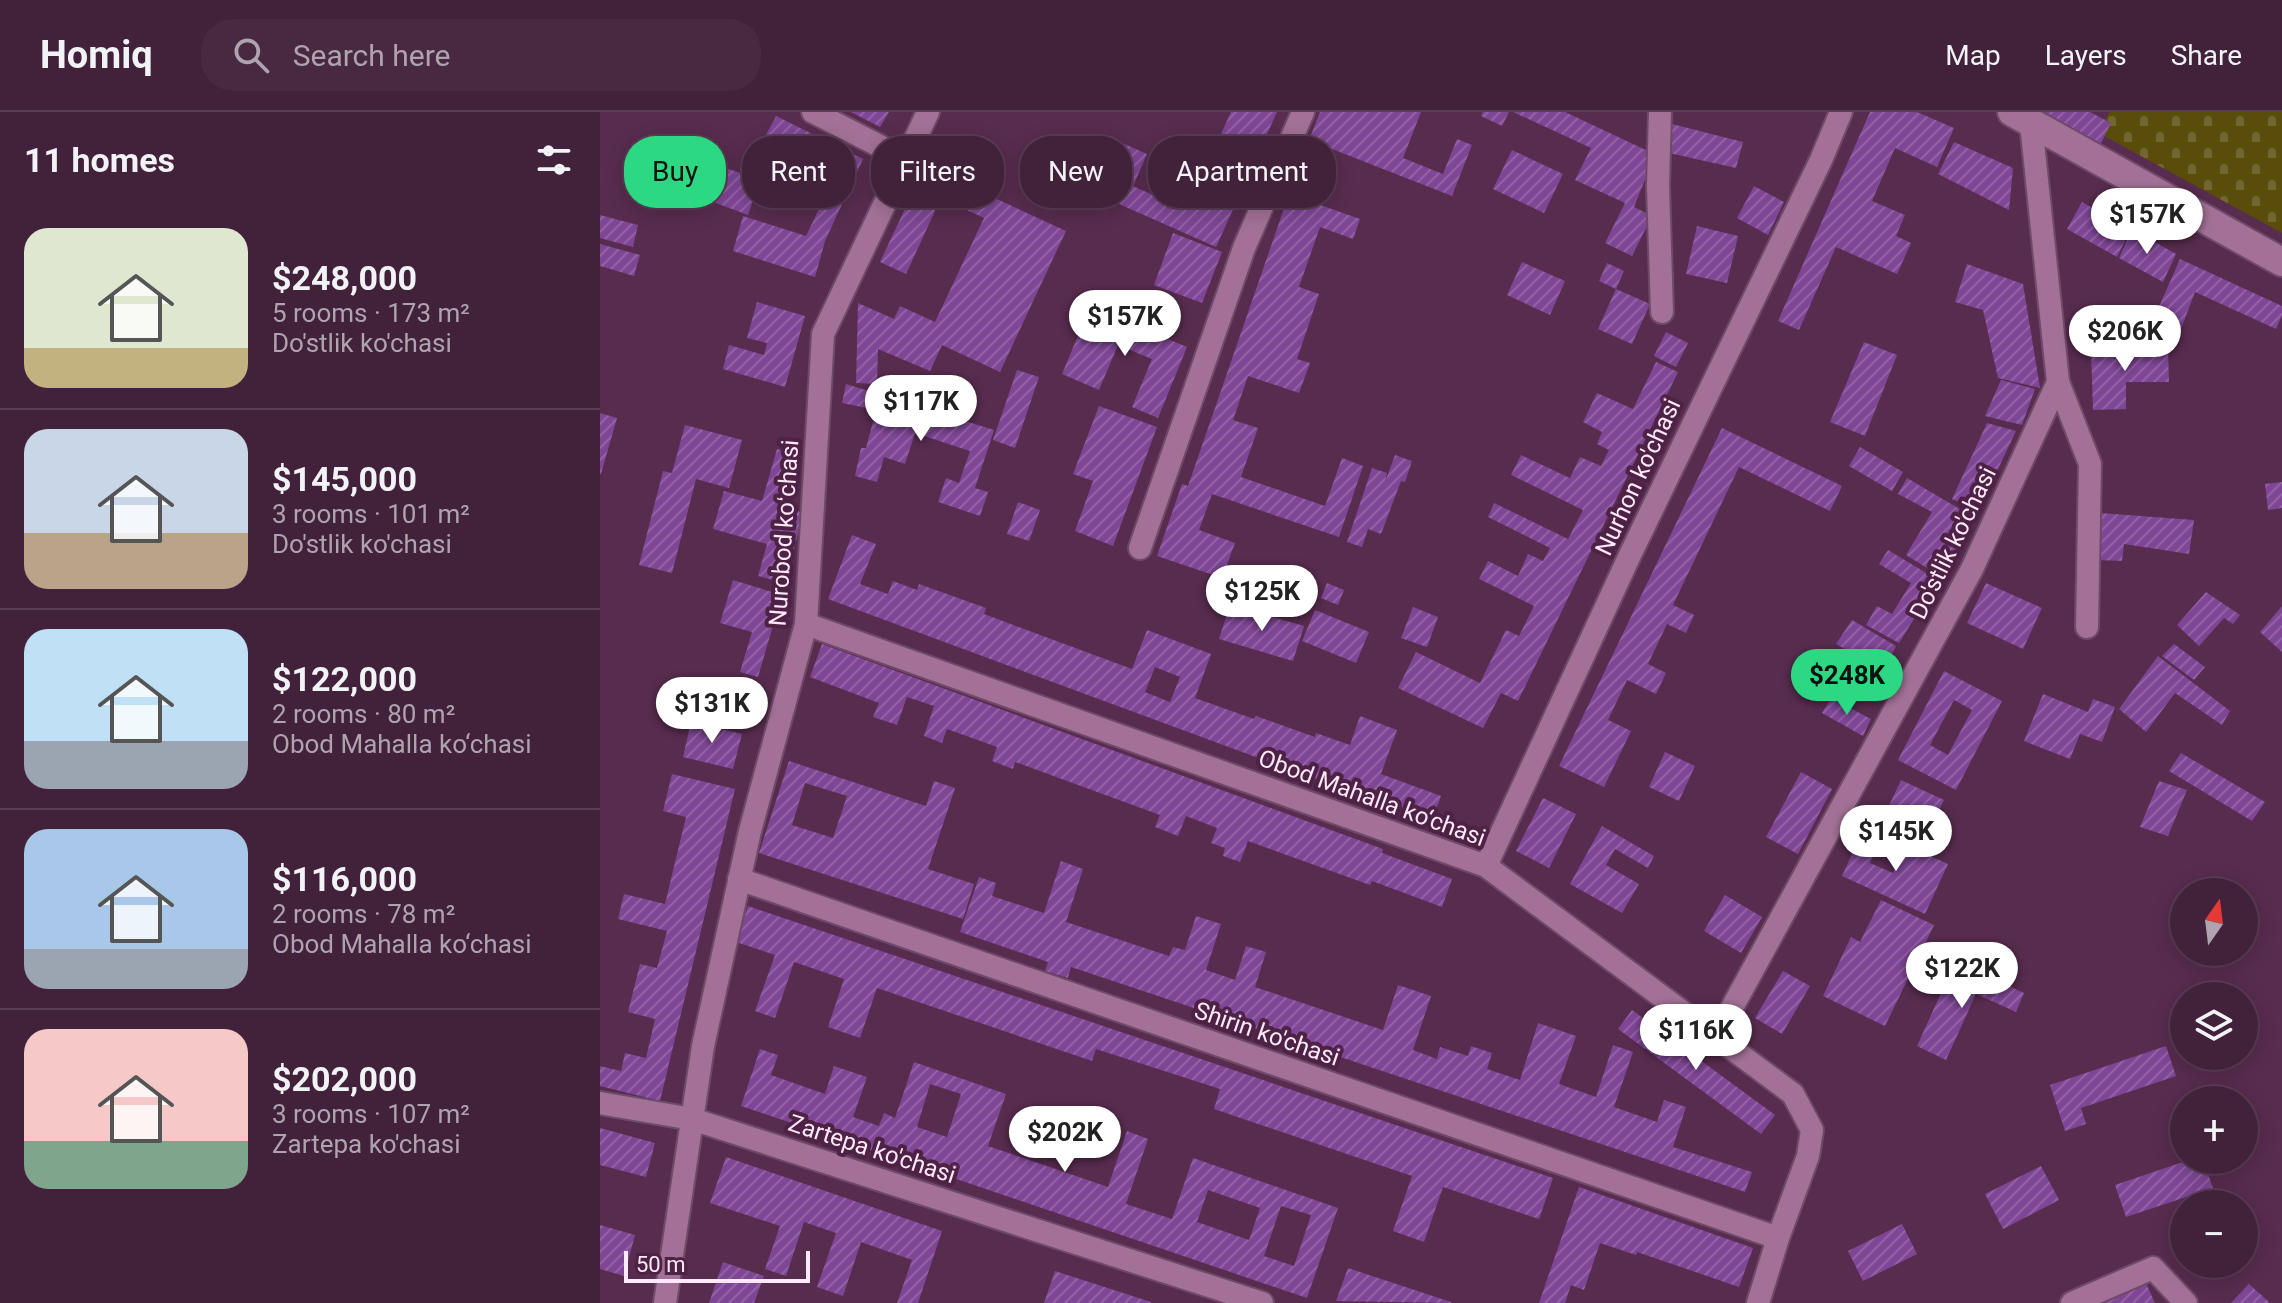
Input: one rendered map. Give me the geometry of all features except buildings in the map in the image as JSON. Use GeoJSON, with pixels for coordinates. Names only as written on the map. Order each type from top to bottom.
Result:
{"type":"FeatureCollection","features":[{"type":"Feature","properties":{"kind":"street"},"geometry":{"type":"LineString","coordinates":[[813,112],[871,142]]}},
{"type":"Feature","properties":{"kind":"street","name":"Nurobod koʻchasi"},"geometry":{"type":"LineString","coordinates":[[916,136],[928,112]]}},
{"type":"Feature","properties":{"kind":"street"},"geometry":{"type":"LineString","coordinates":[[1140,548],[1244,248],[1303,112]]}},
{"type":"Feature","properties":{"kind":"street"},"geometry":{"type":"LineString","coordinates":[[1660,112],[1658,186],[1662,312]]}},
{"type":"Feature","properties":{"kind":"street","name":"Nurhon ko'chasi"},"geometry":{"type":"LineString","coordinates":[[1486,866],[1841,112]]}},
{"type":"Feature","properties":{"kind":"street"},"geometry":{"type":"LineString","coordinates":[[2022,117],[2282,262]]}},
{"type":"Feature","properties":{"kind":"street"},"geometry":{"type":"LineString","coordinates":[[2022,117],[2058,382],[2090,464],[2087,627]]}},
{"type":"Feature","properties":{"kind":"street","name":"Nurobod koʻchasi"},"geometry":{"type":"LineString","coordinates":[[665,1303],[703,1046],[750,831],[806,624],[823,334],[882,208]]}},
{"type":"Feature","properties":{"kind":"street","name":"Do'stlik ko'chasi"},"geometry":{"type":"LineString","coordinates":[[1716,1037],[1972,569],[2058,382]]}},
{"type":"Feature","properties":{"kind":"street","name":"Obod Mahalla ko‘chasi"},"geometry":{"type":"LineString","coordinates":[[806,624],[1486,866],[1793,1094],[1812,1130],[1808,1156],[1758,1303]]}},
{"type":"Feature","properties":{"kind":"street","name":"Shirin ko'chasi"},"geometry":{"type":"LineString","coordinates":[[739,879],[1778,1238]]}},
{"type":"Feature","properties":{"kind":"street","name":"Zartepa ko'chasi"},"geometry":{"type":"LineString","coordinates":[[600,1103],[692,1119],[1262,1303]]}},
{"type":"Feature","properties":{"kind":"street"},"geometry":{"type":"LineString","coordinates":[[2072,1303],[2153,1268],[2186,1303]]}},
{"type":"Feature","properties":{"kind":"green space"},"geometry":{"type":"Polygon","coordinates":[[[2110,112],[2282,112],[2282,233],[2097,132],[2110,112]]]}}]}
